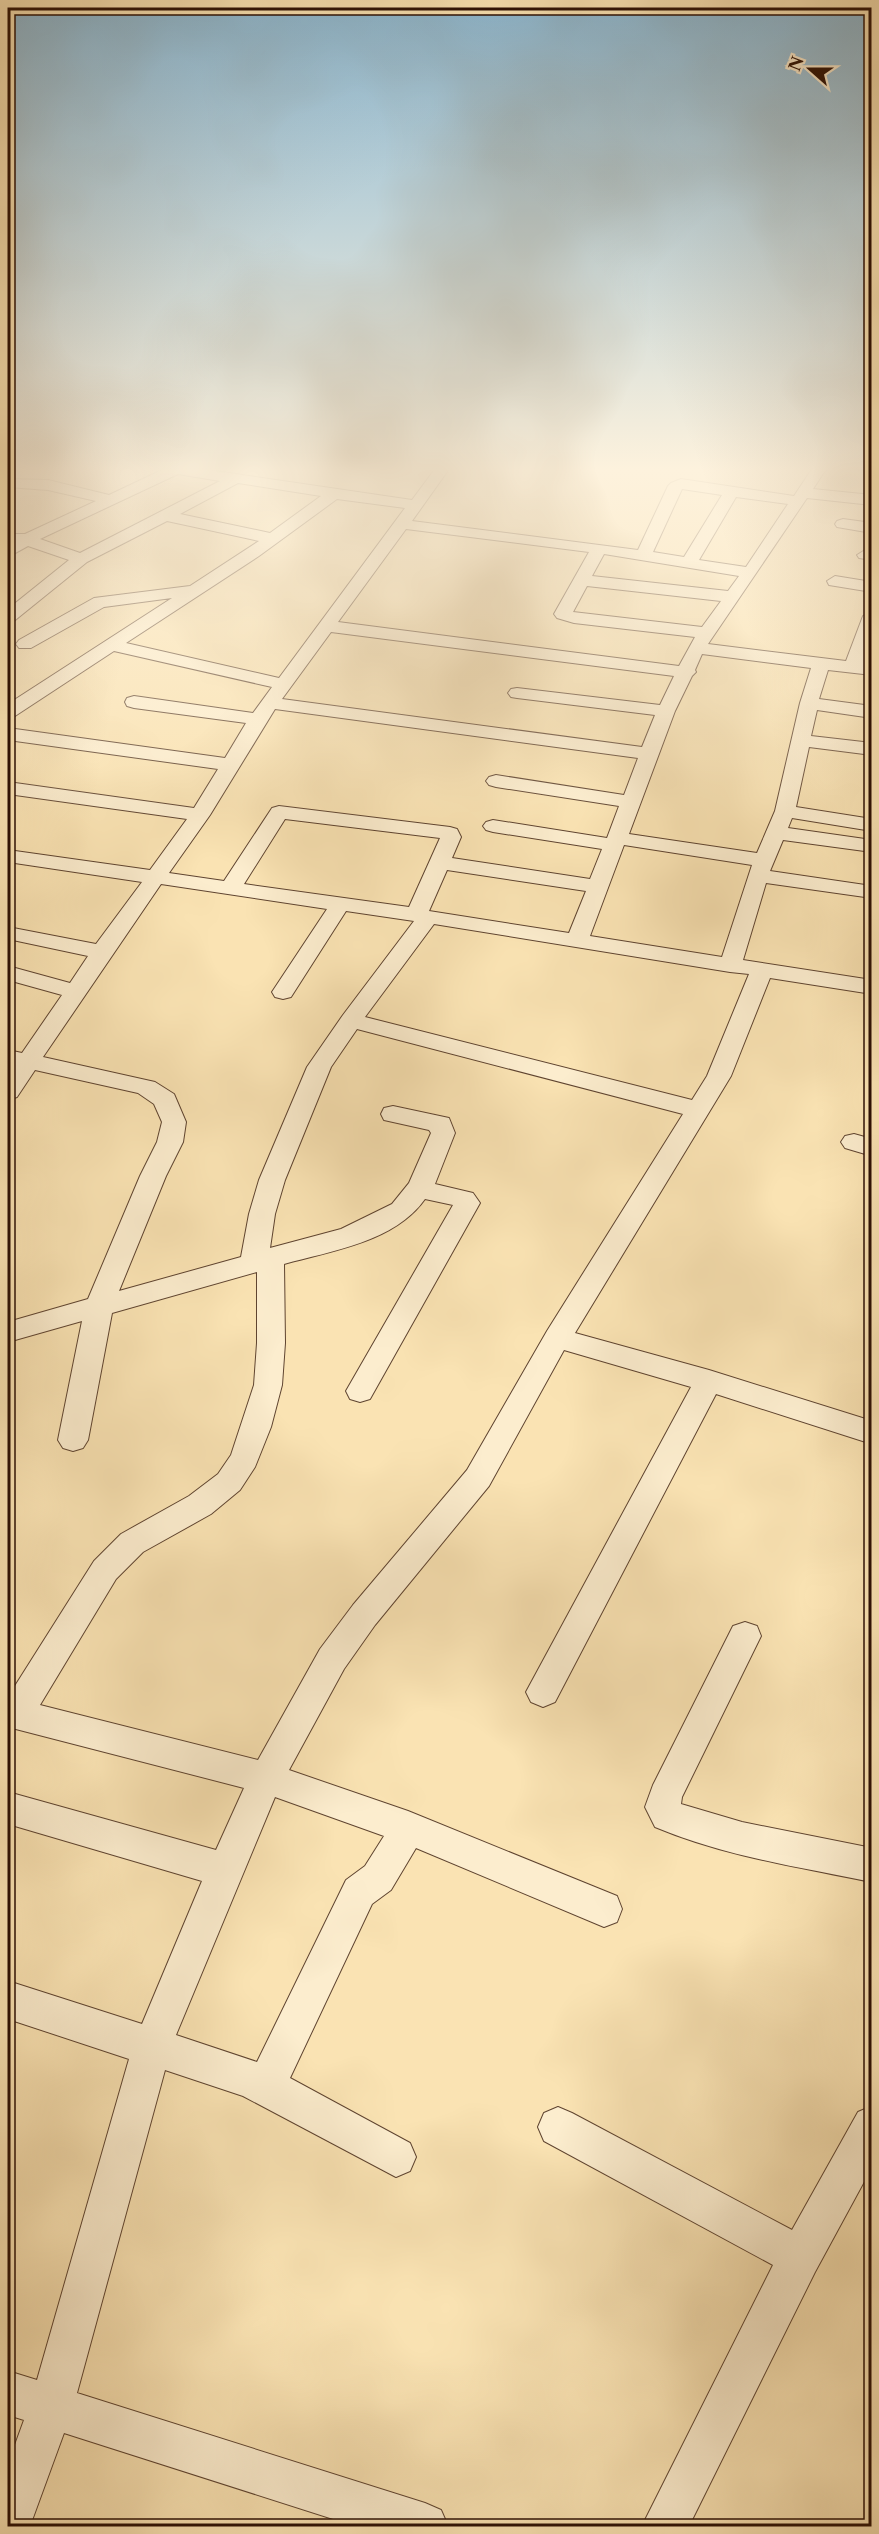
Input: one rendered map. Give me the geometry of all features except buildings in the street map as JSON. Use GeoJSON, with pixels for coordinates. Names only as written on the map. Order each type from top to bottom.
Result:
{"type":"FeatureCollection","features":[{"type":"Feature","properties":{"kind":"street"},"geometry":{"type":"LineString","coordinates":[[8,617],[45,587]]}},
{"type":"Feature","properties":{"kind":"street"},"geometry":{"type":"LineString","coordinates":[[8,712],[200,587]]}},
{"type":"Feature","properties":{"kind":"street"},"geometry":{"type":"LineString","coordinates":[[8,1092],[19,1060],[77,992],[102,952],[158,877],[200,815],[282,684],[355,587]]}},
{"type":"Feature","properties":{"kind":"street"},"geometry":{"type":"LineString","coordinates":[[576,587],[563,614],[567,616],[821,664],[862,669],[872,616]]}},
{"type":"Feature","properties":{"kind":"street"},"geometry":{"type":"LineString","coordinates":[[645,587],[733,597]]}},
{"type":"Feature","properties":{"kind":"street"},"geometry":{"type":"LineString","coordinates":[[578,939],[666,711],[701,641],[740,587]]}},
{"type":"Feature","properties":{"kind":"street"},"geometry":{"type":"LineString","coordinates":[[15,646],[100,602],[194,591]]}},
{"type":"Feature","properties":{"kind":"street"},"geometry":{"type":"LineString","coordinates":[[326,626],[687,672]]}},
{"type":"Feature","properties":{"kind":"street"},"geometry":{"type":"LineString","coordinates":[[109,645],[282,684]]}},
{"type":"Feature","properties":{"kind":"street"},"geometry":{"type":"LineString","coordinates":[[8,2524],[51,2408],[152,2047],[225,1870],[266,1778],[333,1659],[357,1623],[478,1479],[557,1338],[719,1076],[746,968],[762,868],[785,812],[809,703],[821,664]]}},
{"type":"Feature","properties":{"kind":"street"},"geometry":{"type":"LineString","coordinates":[[517,693],[666,711]]}},
{"type":"Feature","properties":{"kind":"street"},"geometry":{"type":"LineString","coordinates":[[134,702],[264,711],[649,754]]}},
{"type":"Feature","properties":{"kind":"street"},"geometry":{"type":"LineString","coordinates":[[809,703],[872,712]]}},
{"type":"Feature","properties":{"kind":"street"},"geometry":{"type":"LineString","coordinates":[[8,734],[231,765]]}},
{"type":"Feature","properties":{"kind":"street"},"geometry":{"type":"LineString","coordinates":[[801,740],[872,749]]}},
{"type":"Feature","properties":{"kind":"street"},"geometry":{"type":"LineString","coordinates":[[496,781],[631,801]]}},
{"type":"Feature","properties":{"kind":"street"},"geometry":{"type":"LineString","coordinates":[[8,788],[200,815]]}},
{"type":"Feature","properties":{"kind":"street"},"geometry":{"type":"LineString","coordinates":[[231,887],[277,813],[282,811],[450,833],[451,837],[422,916],[319,1067],[272,1180],[262,1214],[262,1259],[271,1343],[268,1385],[244,1459],[229,1482],[200,1505],[132,1543],[105,1570],[12,1713],[266,1778],[408,1828],[604,1910]]}},
{"type":"Feature","properties":{"kind":"street"},"geometry":{"type":"LineString","coordinates":[[785,812],[872,825]]}},
{"type":"Feature","properties":{"kind":"street"},"geometry":{"type":"LineString","coordinates":[[493,826],[615,841],[762,868],[872,892]]}},
{"type":"Feature","properties":{"kind":"street"},"geometry":{"type":"LineString","coordinates":[[777,833],[872,846]]}},
{"type":"Feature","properties":{"kind":"street"},"geometry":{"type":"LineString","coordinates":[[8,856],[341,903],[872,987]]}},
{"type":"Feature","properties":{"kind":"street"},"geometry":{"type":"LineString","coordinates":[[441,863],[598,887]]}},
{"type":"Feature","properties":{"kind":"street"},"geometry":{"type":"LineString","coordinates":[[283,992],[341,903]]}},
{"type":"Feature","properties":{"kind":"street"},"geometry":{"type":"LineString","coordinates":[[8,933],[102,952]]}},
{"type":"Feature","properties":{"kind":"street"},"geometry":{"type":"LineString","coordinates":[[8,973],[77,992]]}},
{"type":"Feature","properties":{"kind":"street"},"geometry":{"type":"LineString","coordinates":[[351,1020],[698,1110]]}},
{"type":"Feature","properties":{"kind":"street"},"geometry":{"type":"LineString","coordinates":[[19,1060],[146,1087],[165,1100],[174,1122],[170,1142],[153,1176],[99,1307],[73,1440]]}},
{"type":"Feature","properties":{"kind":"street"},"geometry":{"type":"LineString","coordinates":[[8,1332],[350,1236],[378,1224],[402,1209],[418,1189],[444,1133],[440,1124],[393,1114]]}},
{"type":"Feature","properties":{"kind":"street"},"geometry":{"type":"LineString","coordinates":[[360,1391],[467,1203],[464,1199],[418,1189]]}},
{"type":"Feature","properties":{"kind":"street"},"geometry":{"type":"LineString","coordinates":[[557,1338],[709,1381],[872,1433]]}},
{"type":"Feature","properties":{"kind":"street"},"geometry":{"type":"LineString","coordinates":[[543,1692],[709,1381]]}},
{"type":"Feature","properties":{"kind":"street"},"geometry":{"type":"LineString","coordinates":[[745,1636],[665,1796],[663,1807],[667,1815],[686,1823],[742,1839],[872,1865]]}},
{"type":"Feature","properties":{"kind":"street"},"geometry":{"type":"LineString","coordinates":[[8,1808],[225,1870]]}},
{"type":"Feature","properties":{"kind":"street"},"geometry":{"type":"LineString","coordinates":[[266,2086],[359,1892],[378,1878],[408,1828]]}},
{"type":"Feature","properties":{"kind":"street"},"geometry":{"type":"LineString","coordinates":[[8,2000],[266,2086],[396,2157]]}},
{"type":"Feature","properties":{"kind":"street"},"geometry":{"type":"LineString","coordinates":[[665,2526],[800,2257],[872,2126]]}},
{"type":"Feature","properties":{"kind":"street"},"geometry":{"type":"LineString","coordinates":[[558,2127],[800,2257]]}},
{"type":"Feature","properties":{"kind":"street"},"geometry":{"type":"LineString","coordinates":[[8,2393],[425,2526]]}}]}
